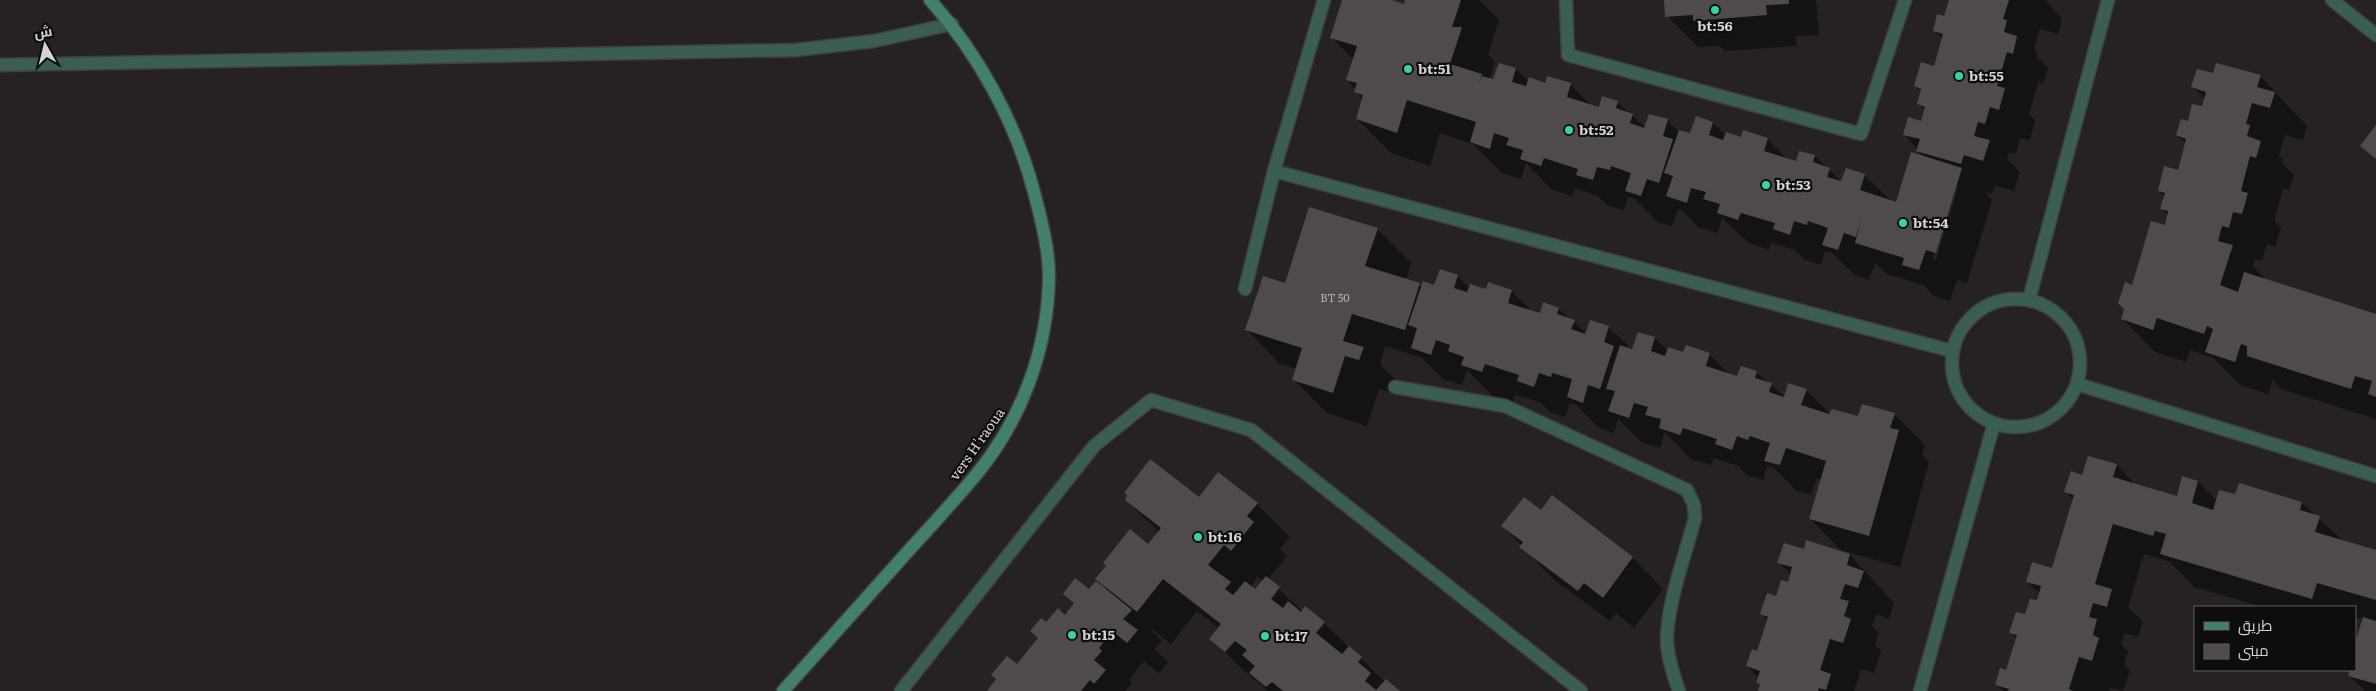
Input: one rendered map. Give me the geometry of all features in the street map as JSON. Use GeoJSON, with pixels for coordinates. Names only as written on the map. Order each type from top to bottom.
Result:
{"type":"FeatureCollection","features":[{"type":"Feature","properties":{"kind":"street","name":"vers H'raoua"},"geometry":{"type":"LineString","coordinates":[[783,691],[977,474],[1015,416],[1034,371],[1045,325],[1049,274],[1041,220],[1027,166],[1005,114],[952,24],[930,0]]}},
{"type":"Feature","properties":{"kind":"street"},"geometry":{"type":"LineString","coordinates":[[1246,289],[1274,171],[1324,0]]}},
{"type":"Feature","properties":{"kind":"street"},"geometry":{"type":"LineString","coordinates":[[1566,0],[1568,55],[1861,134],[1905,0]]}},
{"type":"Feature","properties":{"kind":"street"},"geometry":{"type":"LineString","coordinates":[[2030,300],[2108,0]]}},
{"type":"Feature","properties":{"kind":"street"},"geometry":{"type":"LineString","coordinates":[[2332,0],[2376,35]]}},
{"type":"Feature","properties":{"kind":"street"},"geometry":{"type":"LineString","coordinates":[[0,65],[796,50],[874,41],[952,24]]}},
{"type":"Feature","properties":{"kind":"street"},"geometry":{"type":"LineString","coordinates":[[1274,171],[1952,351]]}},
{"type":"Feature","properties":{"kind":"street"},"geometry":{"type":"LineString","coordinates":[[2008,299],[2030,300],[2050,308],[2067,322],[2078,341],[2081,363],[2078,384],[2066,404],[2050,418],[2029,426],[2008,427],[1986,420],[1970,408],[1958,392],[1952,372],[1952,351],[1959,332],[1972,316],[1989,304],[2008,299]]}},
{"type":"Feature","properties":{"kind":"street"},"geometry":{"type":"LineString","coordinates":[[2078,384],[2376,476]]}},
{"type":"Feature","properties":{"kind":"street"},"geometry":{"type":"LineString","coordinates":[[1395,387],[1505,406],[1687,490],[1694,505],[1695,518],[1672,605],[1667,636],[1673,673],[1679,691]]}},
{"type":"Feature","properties":{"kind":"street"},"geometry":{"type":"LineString","coordinates":[[901,691],[1094,446],[1151,400],[1250,430],[1581,691]]}},
{"type":"Feature","properties":{"kind":"street"},"geometry":{"type":"LineString","coordinates":[[1920,691],[1994,423]]}},
{"type":"Feature","properties":{"kind":"building"},"geometry":{"type":"Polygon","coordinates":[[[1342,0],[1392,0],[1404,4],[1405,0],[1461,0],[1452,27],[1462,27],[1450,64],[1482,74],[1479,83],[1482,76],[1493,79],[1499,63],[1516,68],[1512,82],[1526,86],[1529,77],[1545,83],[1547,76],[1571,83],[1567,97],[1599,107],[1602,96],[1618,101],[1616,108],[1633,114],[1630,123],[1644,128],[1649,114],[1668,119],[1663,136],[1673,139],[1659,183],[1647,179],[1641,196],[1625,191],[1631,173],[1611,166],[1610,170],[1597,167],[1593,180],[1576,175],[1578,169],[1544,158],[1541,166],[1520,159],[1523,150],[1506,145],[1509,138],[1494,133],[1490,149],[1470,142],[1476,122],[1407,100],[1397,133],[1356,119],[1363,95],[1354,92],[1357,83],[1346,80],[1357,46],[1330,38],[1342,0]]]}},
{"type":"Feature","properties":{"kind":"building","name":"bt:56"},"geometry":{"type":"Polygon","coordinates":[[[1664,0],[1789,0],[1789,4],[1766,5],[1767,15],[1693,21],[1693,15],[1665,17],[1664,0]]]}},
{"type":"Feature","properties":{"kind":"building","name":"bt:55"},"geometry":{"type":"Polygon","coordinates":[[[1949,0],[2009,0],[2003,19],[2007,20],[2004,32],[2017,36],[2013,54],[2007,52],[1997,86],[2005,88],[1999,110],[1990,107],[1985,124],[1978,122],[1974,136],[1990,140],[1983,161],[1964,155],[1961,164],[1916,151],[1920,139],[1903,135],[1908,117],[1921,121],[1925,107],[1917,104],[1921,89],[1914,86],[1921,62],[1934,66],[1943,34],[1933,31],[1937,14],[1944,16],[1949,0]]]}},
{"type":"Feature","properties":{"kind":"building"},"geometry":{"type":"Polygon","coordinates":[[[2216,63],[2261,75],[2257,87],[2275,92],[2270,108],[2252,103],[2246,124],[2250,125],[2247,136],[2261,141],[2256,158],[2250,156],[2241,191],[2248,193],[2242,214],[2233,212],[2229,228],[2222,226],[2218,241],[2233,245],[2220,285],[2238,292],[2244,272],[2376,314],[2376,397],[2368,394],[2372,381],[2355,376],[2351,389],[2247,356],[2247,346],[2241,344],[2235,362],[2205,352],[2213,329],[2207,326],[2204,334],[2157,318],[2153,330],[2121,319],[2124,309],[2118,303],[2125,282],[2132,285],[2151,221],[2165,225],[2168,211],[2160,209],[2165,193],[2158,191],[2164,166],[2178,170],[2186,139],[2176,135],[2181,119],[2188,121],[2192,104],[2202,106],[2206,92],[2191,87],[2197,69],[2213,73],[2216,63]]]}},
{"type":"Feature","properties":{"kind":"building","name":"bt:53"},"geometry":{"type":"Polygon","coordinates":[[[1696,116],[1713,122],[1709,135],[1723,140],[1726,132],[1741,137],[1743,130],[1768,138],[1764,151],[1796,161],[1799,151],[1815,155],[1813,162],[1830,168],[1827,177],[1841,181],[1846,168],[1865,174],[1860,190],[1896,202],[1911,152],[1962,168],[1936,253],[1926,250],[1919,270],[1902,265],[1904,258],[1855,243],[1863,214],[1856,237],[1844,233],[1838,250],[1822,245],[1828,228],[1808,221],[1807,225],[1794,221],[1790,235],[1773,229],[1775,223],[1741,213],[1738,220],[1717,213],[1720,204],[1703,199],[1706,192],[1691,188],[1687,203],[1666,196],[1673,176],[1664,173],[1679,130],[1690,133],[1696,116]]]}},
{"type":"Feature","properties":{"kind":"building"},"geometry":{"type":"Polygon","coordinates":[[[2376,125],[2376,159],[2360,146],[2376,125]]]}},
{"type":"Feature","properties":{"kind":"building"},"geometry":{"type":"Polygon","coordinates":[[[1309,207],[1378,228],[1365,266],[1420,283],[1405,330],[1352,314],[1343,341],[1364,347],[1359,360],[1345,356],[1333,393],[1292,380],[1302,348],[1245,330],[1263,276],[1285,283],[1309,207]]]}},
{"type":"Feature","properties":{"kind":"building"},"geometry":{"type":"Polygon","coordinates":[[[1440,269],[1458,275],[1454,288],[1467,292],[1470,284],[1486,289],[1488,282],[1512,290],[1508,303],[1540,313],[1543,302],[1559,308],[1557,314],[1575,320],[1571,329],[1585,334],[1590,320],[1609,326],[1604,342],[1614,346],[1600,389],[1588,385],[1583,403],[1567,397],[1572,379],[1552,373],[1551,377],[1539,373],[1534,387],[1517,381],[1519,375],[1485,364],[1482,372],[1461,365],[1464,357],[1448,351],[1450,345],[1436,340],[1431,355],[1411,348],[1417,328],[1408,325],[1423,281],[1434,285],[1440,269]]]}},
{"type":"Feature","properties":{"kind":"building"},"geometry":{"type":"Polygon","coordinates":[[[1638,332],[1655,337],[1651,351],[1665,356],[1668,347],[1683,352],[1686,345],[1710,353],[1706,366],[1737,376],[1741,366],[1757,371],[1755,378],[1772,383],[1769,392],[1784,397],[1788,383],[1807,389],[1801,405],[1829,414],[1832,409],[1858,416],[1862,404],[1895,413],[1890,428],[1899,430],[1869,536],[1809,519],[1826,461],[1786,448],[1780,465],[1764,461],[1770,443],[1750,436],[1748,440],[1737,436],[1732,450],[1715,444],[1717,439],[1683,428],[1680,435],[1659,428],[1661,419],[1645,415],[1648,407],[1634,403],[1629,418],[1608,411],[1615,391],[1606,389],[1620,345],[1632,349],[1638,332]]]}},
{"type":"Feature","properties":{"kind":"building"},"geometry":{"type":"Polygon","coordinates":[[[2088,456],[2117,464],[2113,477],[2177,496],[2182,476],[2198,481],[2192,503],[2213,510],[2219,490],[2235,494],[2239,483],[2302,502],[2300,510],[2320,516],[2315,532],[2376,550],[2376,600],[2317,583],[2312,599],[2160,554],[2166,534],[2155,531],[2153,536],[2113,524],[2095,584],[2112,589],[2107,607],[2093,603],[2089,617],[2097,619],[2093,635],[2099,638],[2092,661],[2079,657],[2069,689],[2073,691],[2008,691],[2009,689],[1995,685],[2000,668],[2006,670],[2017,635],[2009,633],[2016,612],[2025,614],[2030,599],[2037,600],[2041,586],[2026,582],[2032,562],[2052,568],[2074,495],[2064,492],[2071,471],[2082,475],[2088,456]]]}},
{"type":"Feature","properties":{"kind":"building"},"geometry":{"type":"Polygon","coordinates":[[[1150,459],[1199,497],[1218,472],[1258,503],[1247,516],[1254,522],[1231,551],[1224,545],[1208,565],[1231,582],[1225,589],[1233,595],[1245,581],[1255,589],[1266,576],[1280,587],[1271,599],[1283,608],[1288,601],[1301,612],[1305,606],[1325,622],[1316,633],[1342,654],[1349,646],[1362,657],[1358,662],[1371,673],[1365,681],[1376,690],[1386,679],[1400,691],[1283,691],[1272,682],[1266,687],[1249,673],[1255,666],[1242,655],[1247,650],[1235,641],[1225,652],[1209,639],[1221,624],[1163,579],[1137,612],[1095,579],[1106,566],[1103,563],[1130,529],[1148,544],[1161,528],[1125,500],[1127,495],[1124,493],[1150,459]]]}},
{"type":"Feature","properties":{"kind":"building"},"geometry":{"type":"Polygon","coordinates":[[[1552,495],[1633,557],[1603,598],[1584,583],[1578,591],[1519,547],[1523,542],[1501,526],[1524,497],[1541,510],[1552,495]]]}},
{"type":"Feature","properties":{"kind":"building"},"geometry":{"type":"Polygon","coordinates":[[[1806,540],[1850,554],[1847,565],[1864,571],[1858,588],[1845,584],[1840,599],[1849,601],[1844,616],[1851,619],[1843,643],[1830,639],[1820,670],[1831,674],[1826,690],[1819,688],[1818,691],[1758,691],[1760,684],[1756,683],[1760,671],[1746,666],[1752,649],[1757,651],[1768,617],[1760,614],[1767,593],[1776,596],[1781,580],[1788,582],[1792,567],[1777,563],[1784,543],[1804,549],[1806,540]]]}},
{"type":"Feature","properties":{"kind":"building","name":"bt:15"},"geometry":{"type":"Polygon","coordinates":[[[1075,578],[1089,589],[1096,581],[1132,610],[1123,619],[1138,630],[1127,643],[1112,631],[1099,648],[1102,651],[1094,660],[1106,670],[1094,684],[1090,680],[1081,691],[987,691],[996,679],[991,675],[1007,656],[1017,664],[1038,638],[1030,631],[1041,618],[1046,622],[1058,608],[1065,615],[1074,603],[1063,594],[1075,578]]]}},
{"type":"Feature","properties":{"kind":"building"},"geometry":{"type":"Polygon","coordinates":[[[2363,617],[2376,621],[2376,684],[2348,676],[2350,671],[2356,671],[2356,640],[2363,617]]]}},
{"type":"Feature","properties":{"kind":"place","name":"bt:56"},"geometry":{"type":"Point","coordinates":[1715,10]}},
{"type":"Feature","properties":{"kind":"place","name":"bt:51"},"geometry":{"type":"Point","coordinates":[1408,69]}},
{"type":"Feature","properties":{"kind":"place","name":"bt:55"},"geometry":{"type":"Point","coordinates":[1959,76]}},
{"type":"Feature","properties":{"kind":"place","name":"bt:52"},"geometry":{"type":"Point","coordinates":[1569,130]}},
{"type":"Feature","properties":{"kind":"place","name":"bt:53"},"geometry":{"type":"Point","coordinates":[1766,185]}},
{"type":"Feature","properties":{"kind":"place","name":"bt:54"},"geometry":{"type":"Point","coordinates":[1903,223]}},
{"type":"Feature","properties":{"kind":"place","name":"bt:16"},"geometry":{"type":"Point","coordinates":[1198,537]}},
{"type":"Feature","properties":{"kind":"place","name":"bt:15"},"geometry":{"type":"Point","coordinates":[1072,635]}},
{"type":"Feature","properties":{"kind":"place","name":"bt:17"},"geometry":{"type":"Point","coordinates":[1265,636]}}]}
